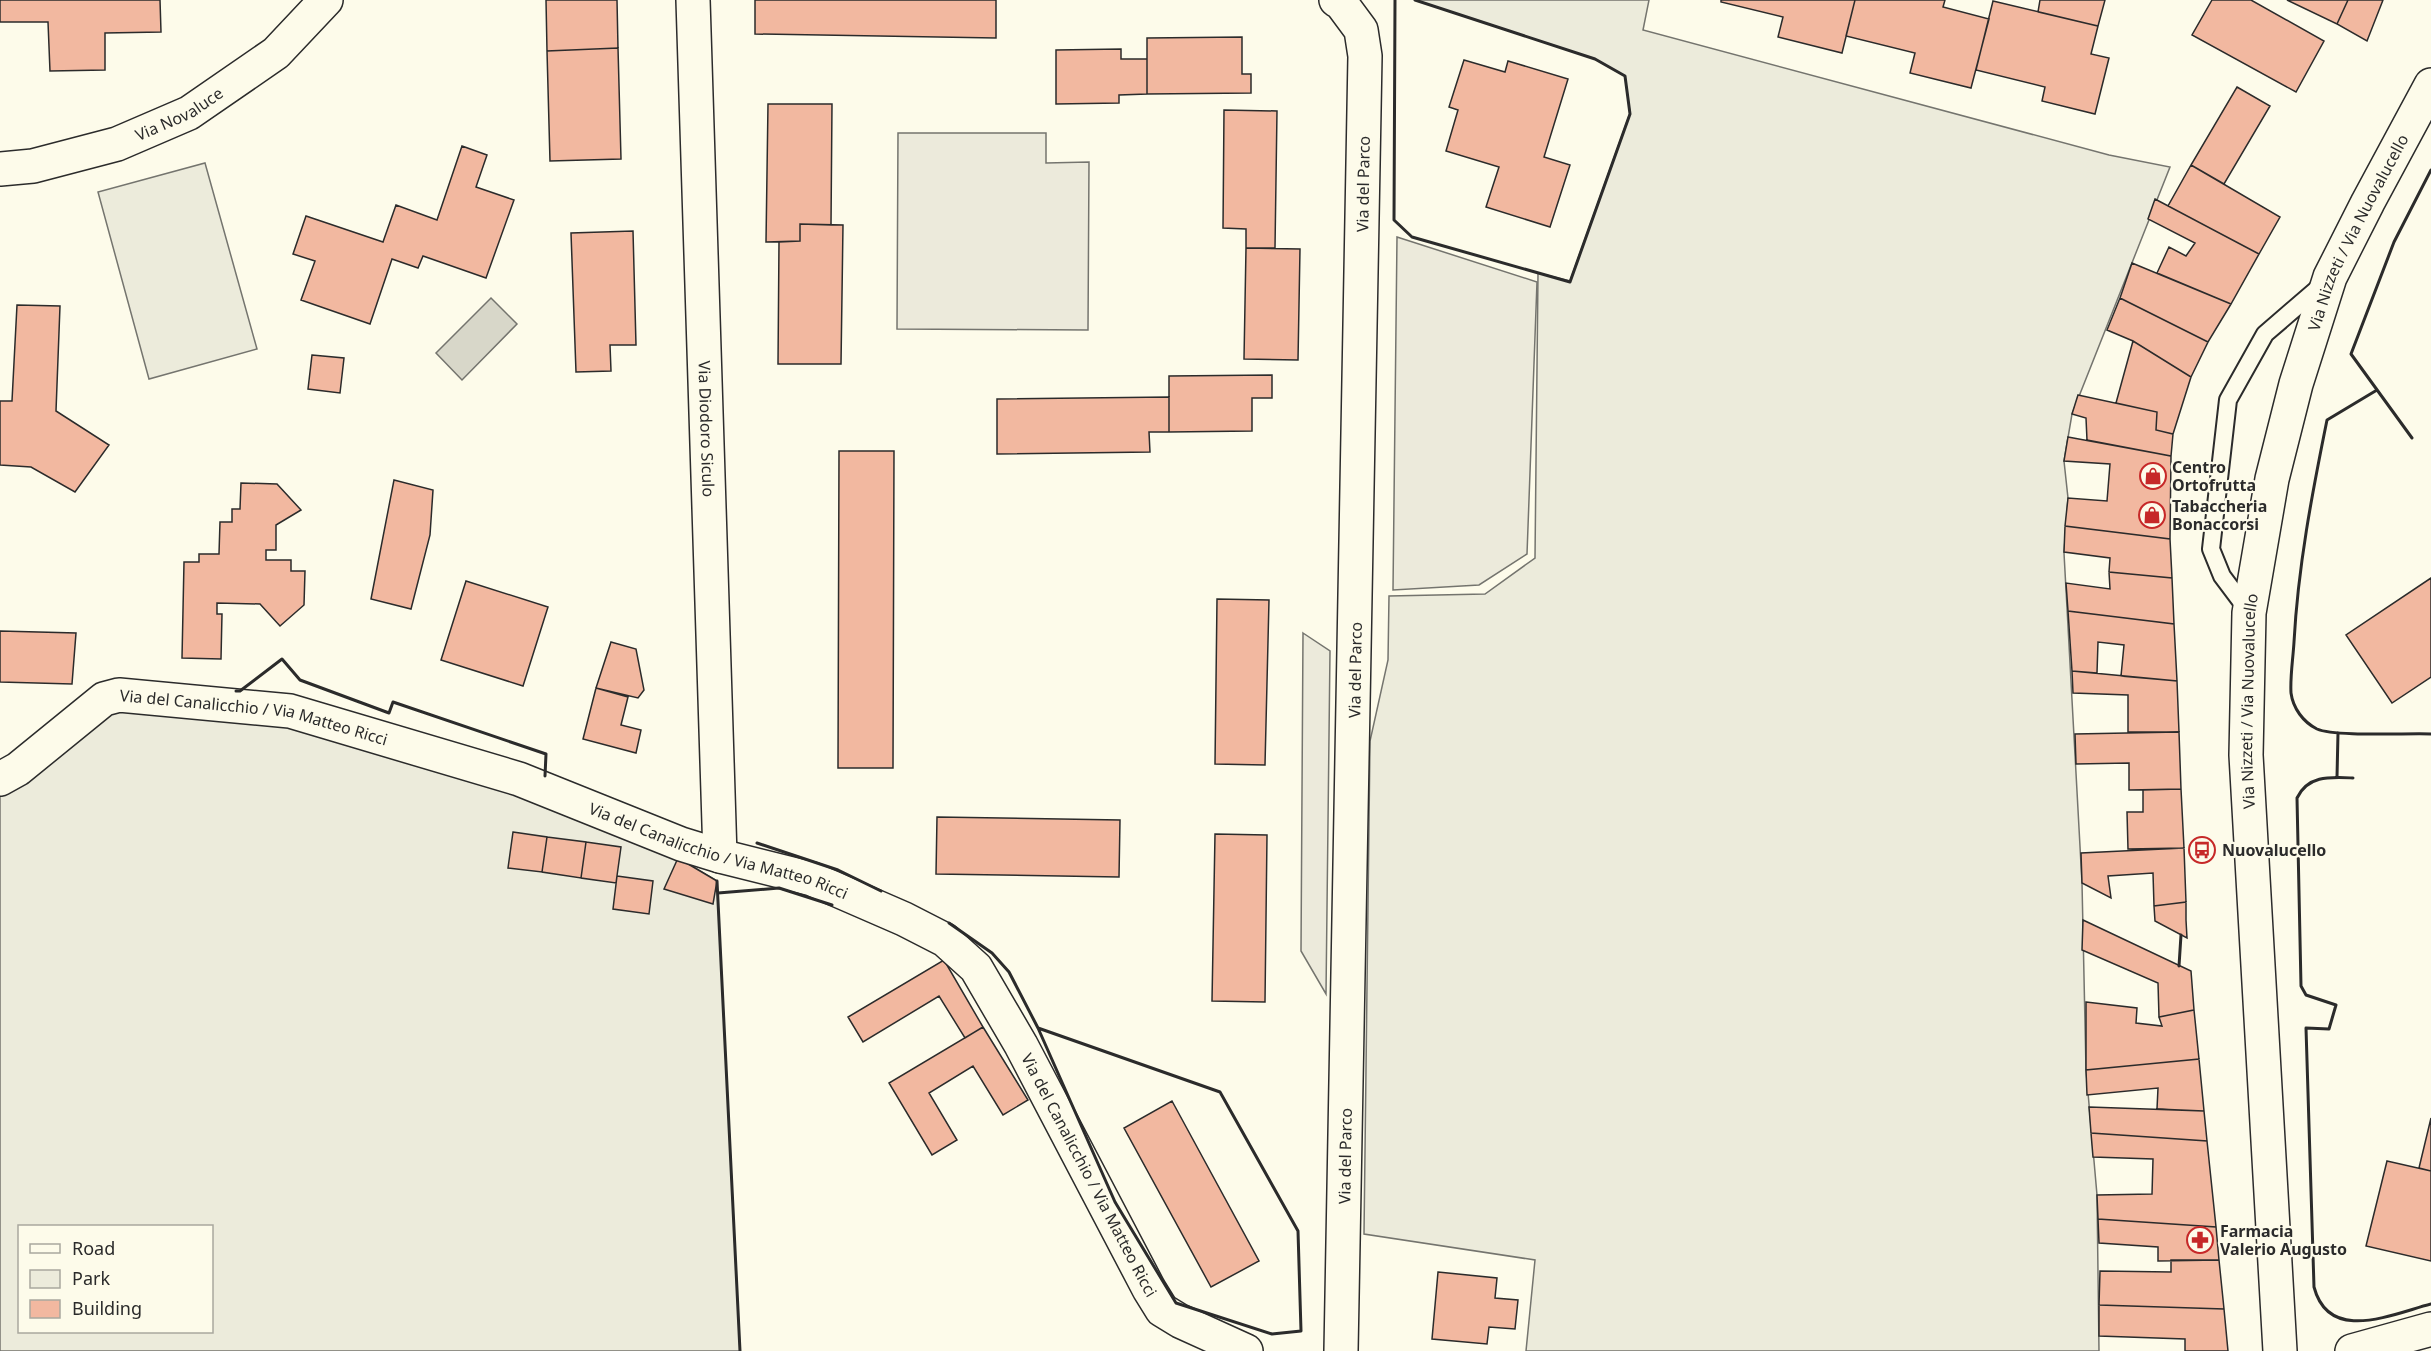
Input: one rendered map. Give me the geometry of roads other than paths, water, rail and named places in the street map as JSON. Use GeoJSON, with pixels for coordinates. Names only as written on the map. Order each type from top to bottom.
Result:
{"type":"FeatureCollection","features":[{"type":"Feature","properties":{"kind":"street","name":"Via Novaluce"},"geometry":{"type":"LineString","coordinates":[[0,169],[33,166],[117,144],[189,113],[276,53],[326,0]]}},
{"type":"Feature","properties":{"kind":"street","name":"Via Diodoro Siculo"},"geometry":{"type":"LineString","coordinates":[[693,0],[720,856]]}},
{"type":"Feature","properties":{"kind":"street","name":"Via del Parco"},"geometry":{"type":"LineString","coordinates":[[1336,0],[1341,3],[1361,30],[1365,56],[1341,1351]]}},
{"type":"Feature","properties":{"kind":"street","name":"Via Nizzeti / Via Nuovalucello"},"geometry":{"type":"LineString","coordinates":[[2280,1351],[2246,755],[2249,613],[2272,479],[2296,384],[2330,277],[2431,85]]}},
{"type":"Feature","properties":{"kind":"street","name":"Via del Canalicchio / Via Matteo Ricci"},"geometry":{"type":"LineString","coordinates":[[0,779],[18,769],[104,699],[119,695],[132,694],[290,711],[519,779],[681,844],[812,879],[894,914],[945,940],[976,968],[1020,1045],[1162,1310],[1180,1321],[1246,1351]]}},
{"type":"Feature","properties":{"kind":"street"},"geometry":{"type":"LineString","coordinates":[[2352,1351],[2431,1329]]}},
{"type":"Feature","properties":{"kind":"lane"},"geometry":{"type":"LineString","coordinates":[[2249,613],[2222,576],[2211,549],[2228,400],[2265,334],[2330,277]]}},
{"type":"Feature","properties":{"kind":"place","name":"Centro Ortofrutta"},"geometry":{"type":"Point","coordinates":[2153,476]}},
{"type":"Feature","properties":{"kind":"place","name":"Tabaccheria Bonaccorsi"},"geometry":{"type":"Point","coordinates":[2152,515]}},
{"type":"Feature","properties":{"kind":"place","name":"Nuovalucello"},"geometry":{"type":"Point","coordinates":[2202,850]}},
{"type":"Feature","properties":{"kind":"place","name":"Farmacia Valerio Augusto"},"geometry":{"type":"Point","coordinates":[2200,1240]}}]}
